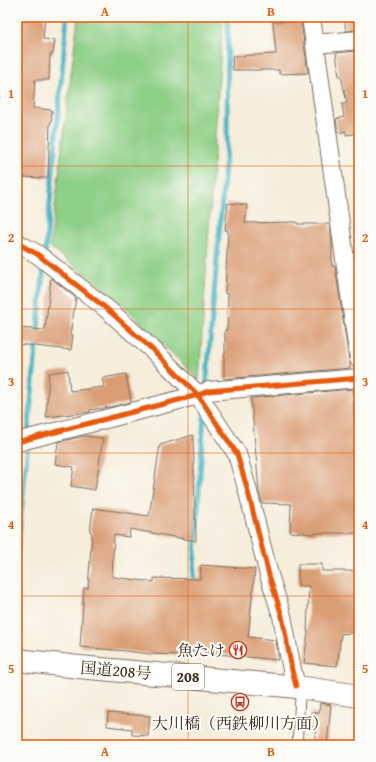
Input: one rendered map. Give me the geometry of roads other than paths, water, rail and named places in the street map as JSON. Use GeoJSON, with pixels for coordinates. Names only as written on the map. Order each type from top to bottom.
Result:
{"type":"FeatureCollection","features":[{"type":"Feature","properties":{"kind":"highway","name":"国道208号"},"geometry":{"type":"LineString","coordinates":[[17,660],[79,667],[296,686],[359,696]]}},
{"type":"Feature","properties":{"kind":"street"},"geometry":{"type":"LineString","coordinates":[[311,17],[359,359]]}},
{"type":"Feature","properties":{"kind":"street"},"geometry":{"type":"LineString","coordinates":[[315,44],[359,40]]}},
{"type":"Feature","properties":{"kind":"street"},"geometry":{"type":"LineString","coordinates":[[17,243],[38,254],[107,309],[155,352],[198,395],[237,454],[282,616],[296,686]]}},
{"type":"Feature","properties":{"kind":"street"},"geometry":{"type":"LineString","coordinates":[[17,442],[198,395],[208,391],[359,378]]}},
{"type":"Feature","properties":{"kind":"lane"},"geometry":{"type":"LineString","coordinates":[[296,686],[300,697],[297,745]]}},
{"type":"Feature","properties":{"kind":"waterway"},"geometry":{"type":"LineString","coordinates":[[45,256],[67,17]]}},
{"type":"Feature","properties":{"kind":"waterway"},"geometry":{"type":"LineString","coordinates":[[206,389],[227,141],[228,17]]}},
{"type":"Feature","properties":{"kind":"waterway"},"geometry":{"type":"LineString","coordinates":[[28,435],[44,264]]}},
{"type":"Feature","properties":{"kind":"waterway"},"geometry":{"type":"LineString","coordinates":[[193,585],[204,413]]}},
{"type":"Feature","properties":{"kind":"waterway"},"geometry":{"type":"LineString","coordinates":[[17,556],[28,443]]}},
{"type":"Feature","properties":{"kind":"place","name":"魚たけ"},"geometry":{"type":"Point","coordinates":[238,650]}},
{"type":"Feature","properties":{"kind":"place","name":"大川橋（西鉄柳川方面）"},"geometry":{"type":"Point","coordinates":[240,702]}}]}
